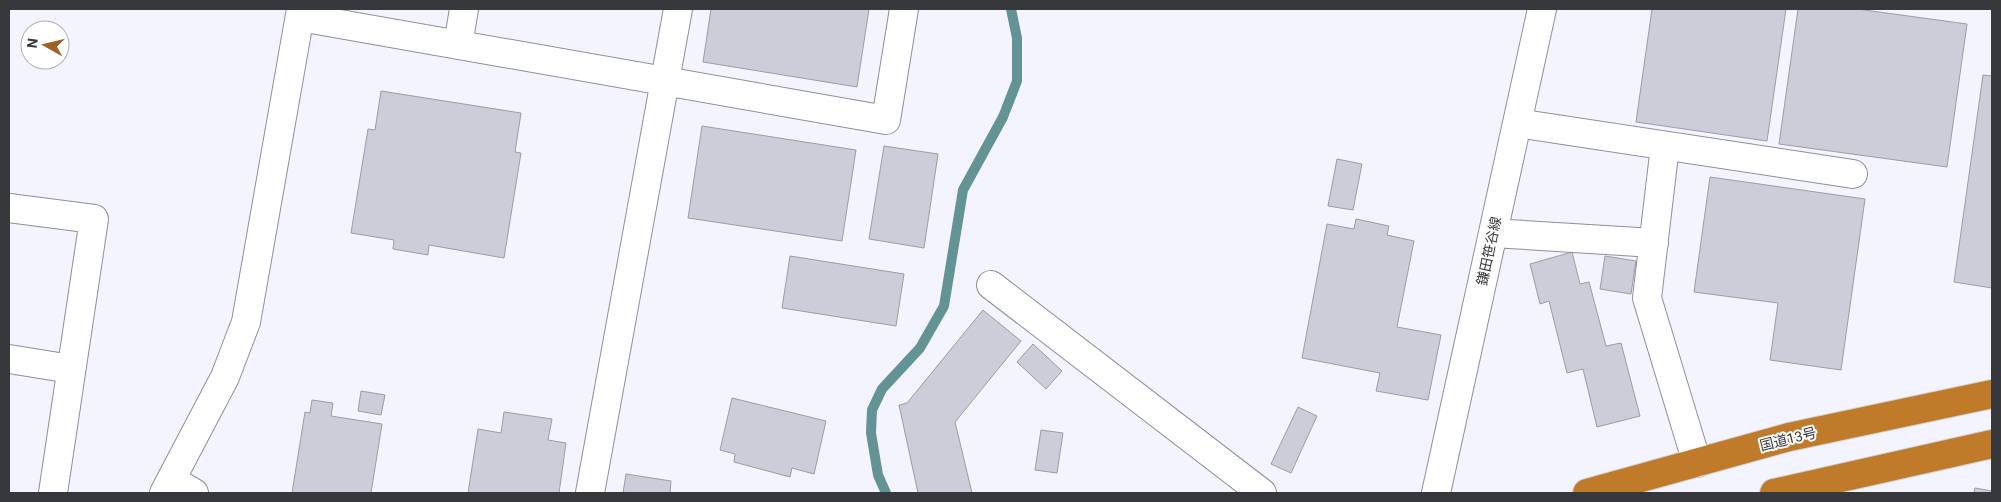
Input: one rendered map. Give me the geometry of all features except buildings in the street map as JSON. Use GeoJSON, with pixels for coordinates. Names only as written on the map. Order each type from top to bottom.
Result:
{"type":"FeatureCollection","features":[{"type":"Feature","properties":{"kind":"highway","name":"国道13号"},"geometry":{"type":"LineString","coordinates":[[1586,493],[1789,437],[1992,394]]}},
{"type":"Feature","properties":{"kind":"highway"},"geometry":{"type":"LineString","coordinates":[[1774,493],[1992,444]]}},
{"type":"Feature","properties":{"kind":"street"},"geometry":{"type":"LineString","coordinates":[[458,45],[464,9]]}},
{"type":"Feature","properties":{"kind":"street"},"geometry":{"type":"LineString","coordinates":[[590,493],[678,9]]}},
{"type":"Feature","properties":{"kind":"street"},"geometry":{"type":"LineString","coordinates":[[177,489],[225,377],[246,322],[300,13],[458,45],[886,120],[904,9]]}},
{"type":"Feature","properties":{"kind":"street","name":"鎌田笹谷線"},"geometry":{"type":"LineString","coordinates":[[1436,493],[1542,9]]}},
{"type":"Feature","properties":{"kind":"street"},"geometry":{"type":"LineString","coordinates":[[1517,123],[1852,174]]}},
{"type":"Feature","properties":{"kind":"street"},"geometry":{"type":"LineString","coordinates":[[1665,146],[1647,298],[1697,463]]}},
{"type":"Feature","properties":{"kind":"street"},"geometry":{"type":"LineString","coordinates":[[9,208],[94,219],[52,493]]}},
{"type":"Feature","properties":{"kind":"street"},"geometry":{"type":"LineString","coordinates":[[1492,234],[1654,243]]}},
{"type":"Feature","properties":{"kind":"street"},"geometry":{"type":"LineString","coordinates":[[991,285],[1262,493]]}},
{"type":"Feature","properties":{"kind":"street"},"geometry":{"type":"LineString","coordinates":[[9,359],[71,369]]}},
{"type":"Feature","properties":{"kind":"waterway"},"geometry":{"type":"LineString","coordinates":[[886,493],[878,475],[871,433],[872,410],[882,389],[920,348],[944,306],[963,190],[1003,117],[1017,81],[1017,38],[1011,9]]}}]}
